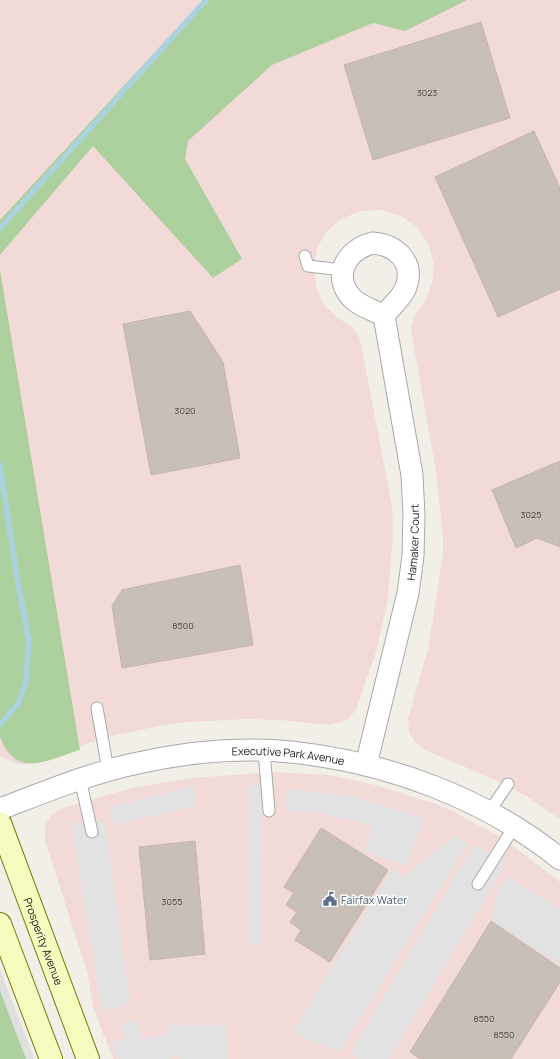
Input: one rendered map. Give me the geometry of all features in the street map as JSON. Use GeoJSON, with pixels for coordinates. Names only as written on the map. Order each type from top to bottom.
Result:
{"type":"FeatureCollection","features":[{"type":"Feature","properties":{"kind":"main road","name":"Prosperity Avenue"},"geometry":{"type":"LineString","coordinates":[[0,823],[88,1059]]}},
{"type":"Feature","properties":{"kind":"main road"},"geometry":{"type":"LineString","coordinates":[[0,924],[51,1059]]}},
{"type":"Feature","properties":{"kind":"street"},"geometry":{"type":"LineString","coordinates":[[373,243],[384,244],[394,248],[402,256],[407,266],[408,276],[406,287],[384,316],[372,308],[361,306],[352,299],[346,291],[343,280],[343,270],[347,260],[354,251],[362,246],[373,243]]}},
{"type":"Feature","properties":{"kind":"street","name":"Hamaker Court"},"geometry":{"type":"LineString","coordinates":[[366,765],[408,593],[413,549],[414,515],[412,475],[384,316]]}},
{"type":"Feature","properties":{"kind":"street","name":"Executive Park Avenue"},"geometry":{"type":"LineString","coordinates":[[0,808],[108,770],[189,754],[229,751],[290,752],[366,765],[417,781],[463,799],[514,827],[560,859]]}},
{"type":"Feature","properties":{"kind":"lane"},"geometry":{"type":"LineString","coordinates":[[304,256],[308,266],[343,270]]}},
{"type":"Feature","properties":{"kind":"lane"},"geometry":{"type":"LineString","coordinates":[[97,708],[108,770]]}},
{"type":"Feature","properties":{"kind":"lane"},"geometry":{"type":"LineString","coordinates":[[264,751],[269,810]]}},
{"type":"Feature","properties":{"kind":"lane"},"geometry":{"type":"LineString","coordinates":[[80,779],[92,832]]}},
{"type":"Feature","properties":{"kind":"lane"},"geometry":{"type":"LineString","coordinates":[[489,812],[508,784]]}},
{"type":"Feature","properties":{"kind":"lane"},"geometry":{"type":"LineString","coordinates":[[478,884],[514,827]]}},
{"type":"Feature","properties":{"kind":"shaded area"},"geometry":{"type":"Polygon","coordinates":[[[0,0],[560,0],[560,819],[526,796],[489,777],[425,750],[415,742],[409,732],[408,719],[428,649],[443,554],[443,537],[436,472],[411,330],[414,316],[425,302],[432,283],[434,263],[428,244],[417,227],[401,216],[381,210],[361,211],[343,218],[327,231],[317,248],[314,268],[316,287],[324,305],[338,318],[352,327],[360,339],[392,506],[393,535],[388,598],[376,652],[356,710],[347,720],[330,725],[280,720],[248,719],[188,722],[159,726],[108,737],[69,749],[29,764],[17,764],[0,756],[0,0]]]}},
{"type":"Feature","properties":{"kind":"shaded area"},"geometry":{"type":"Polygon","coordinates":[[[271,772],[330,775],[375,785],[433,803],[455,812],[505,840],[560,882],[560,1059],[113,1059],[93,1007],[87,971],[45,841],[45,827],[47,822],[51,816],[60,809],[131,788],[191,778],[271,772]]]}},
{"type":"Feature","properties":{"kind":"shaded area"},"geometry":{"type":"Polygon","coordinates":[[[262,784],[261,945],[248,945],[247,786],[262,784]]]}},
{"type":"Feature","properties":{"kind":"shaded area"},"geometry":{"type":"Polygon","coordinates":[[[196,786],[196,806],[114,824],[109,808],[196,786]]]}},
{"type":"Feature","properties":{"kind":"shaded area"},"geometry":{"type":"Polygon","coordinates":[[[287,789],[358,797],[424,819],[406,865],[365,852],[372,825],[317,812],[285,810],[287,789]]]}},
{"type":"Feature","properties":{"kind":"shaded area"},"geometry":{"type":"Polygon","coordinates":[[[105,821],[130,1003],[102,1012],[71,823],[105,821]]]}},
{"type":"Feature","properties":{"kind":"shaded area"},"geometry":{"type":"Polygon","coordinates":[[[454,836],[468,843],[340,1051],[304,1038],[293,1031],[392,869],[404,877],[454,836]]]}},
{"type":"Feature","properties":{"kind":"shaded area"},"geometry":{"type":"Polygon","coordinates":[[[474,845],[507,862],[389,1059],[357,1059],[358,1057],[351,1052],[474,845]]]}},
{"type":"Feature","properties":{"kind":"shaded area"},"geometry":{"type":"Polygon","coordinates":[[[507,877],[560,909],[560,965],[491,921],[499,887],[507,877]]]}},
{"type":"Feature","properties":{"kind":"shaded area"},"geometry":{"type":"Polygon","coordinates":[[[0,969],[33,1055],[34,1059],[0,1059],[0,969]]]}},
{"type":"Feature","properties":{"kind":"shaded area"},"geometry":{"type":"Polygon","coordinates":[[[136,1019],[143,1040],[168,1033],[169,1025],[226,1025],[228,1059],[179,1059],[179,1055],[169,1059],[118,1059],[111,1043],[126,1038],[120,1024],[136,1019]]]}},
{"type":"Feature","properties":{"kind":"green space"},"geometry":{"type":"Polygon","coordinates":[[[203,0],[467,0],[405,31],[373,23],[272,65],[188,141],[185,159],[242,259],[213,278],[93,146],[0,255],[0,220],[203,0]]]}},
{"type":"Feature","properties":{"kind":"green space"},"geometry":{"type":"Polygon","coordinates":[[[0,270],[80,750],[45,762],[34,763],[24,763],[15,759],[7,750],[0,737],[0,270]]]}},
{"type":"Feature","properties":{"kind":"green space"},"geometry":{"type":"Polygon","coordinates":[[[0,991],[26,1059],[0,1059],[0,991]]]}},
{"type":"Feature","properties":{"kind":"building"},"geometry":{"type":"Polygon","coordinates":[[[481,22],[510,118],[373,160],[344,65],[481,22]]]}},
{"type":"Feature","properties":{"kind":"building"},"geometry":{"type":"Polygon","coordinates":[[[534,131],[560,188],[560,289],[498,317],[435,177],[534,131]]]}},
{"type":"Feature","properties":{"kind":"building"},"geometry":{"type":"Polygon","coordinates":[[[190,311],[223,362],[240,458],[151,475],[123,324],[190,311]]]}},
{"type":"Feature","properties":{"kind":"building"},"geometry":{"type":"Polygon","coordinates":[[[560,461],[560,547],[537,538],[516,548],[492,490],[560,461]]]}},
{"type":"Feature","properties":{"kind":"building"},"geometry":{"type":"Polygon","coordinates":[[[240,565],[253,645],[122,668],[112,606],[122,590],[240,565]]]}},
{"type":"Feature","properties":{"kind":"building","name":"Fairfax Water"},"geometry":{"type":"Polygon","coordinates":[[[321,828],[388,870],[330,962],[295,940],[301,930],[290,922],[297,912],[286,905],[294,893],[284,887],[321,828]]]}},
{"type":"Feature","properties":{"kind":"building"},"geometry":{"type":"Polygon","coordinates":[[[195,841],[205,954],[150,960],[139,847],[195,841]]]}},
{"type":"Feature","properties":{"kind":"building"},"geometry":{"type":"Polygon","coordinates":[[[491,921],[560,968],[560,982],[511,1059],[420,1059],[410,1052],[491,921]]]}},
{"type":"Feature","properties":{"kind":"waterway"},"geometry":{"type":"LineString","coordinates":[[0,228],[206,0]]}},
{"type":"Feature","properties":{"kind":"waterway"},"geometry":{"type":"LineString","coordinates":[[0,465],[18,583],[29,641],[26,682],[18,704],[0,724]]}},
{"type":"Feature","properties":{"kind":"place","name":"Fairfax Water"},"geometry":{"type":"Point","coordinates":[330,899]}}]}
